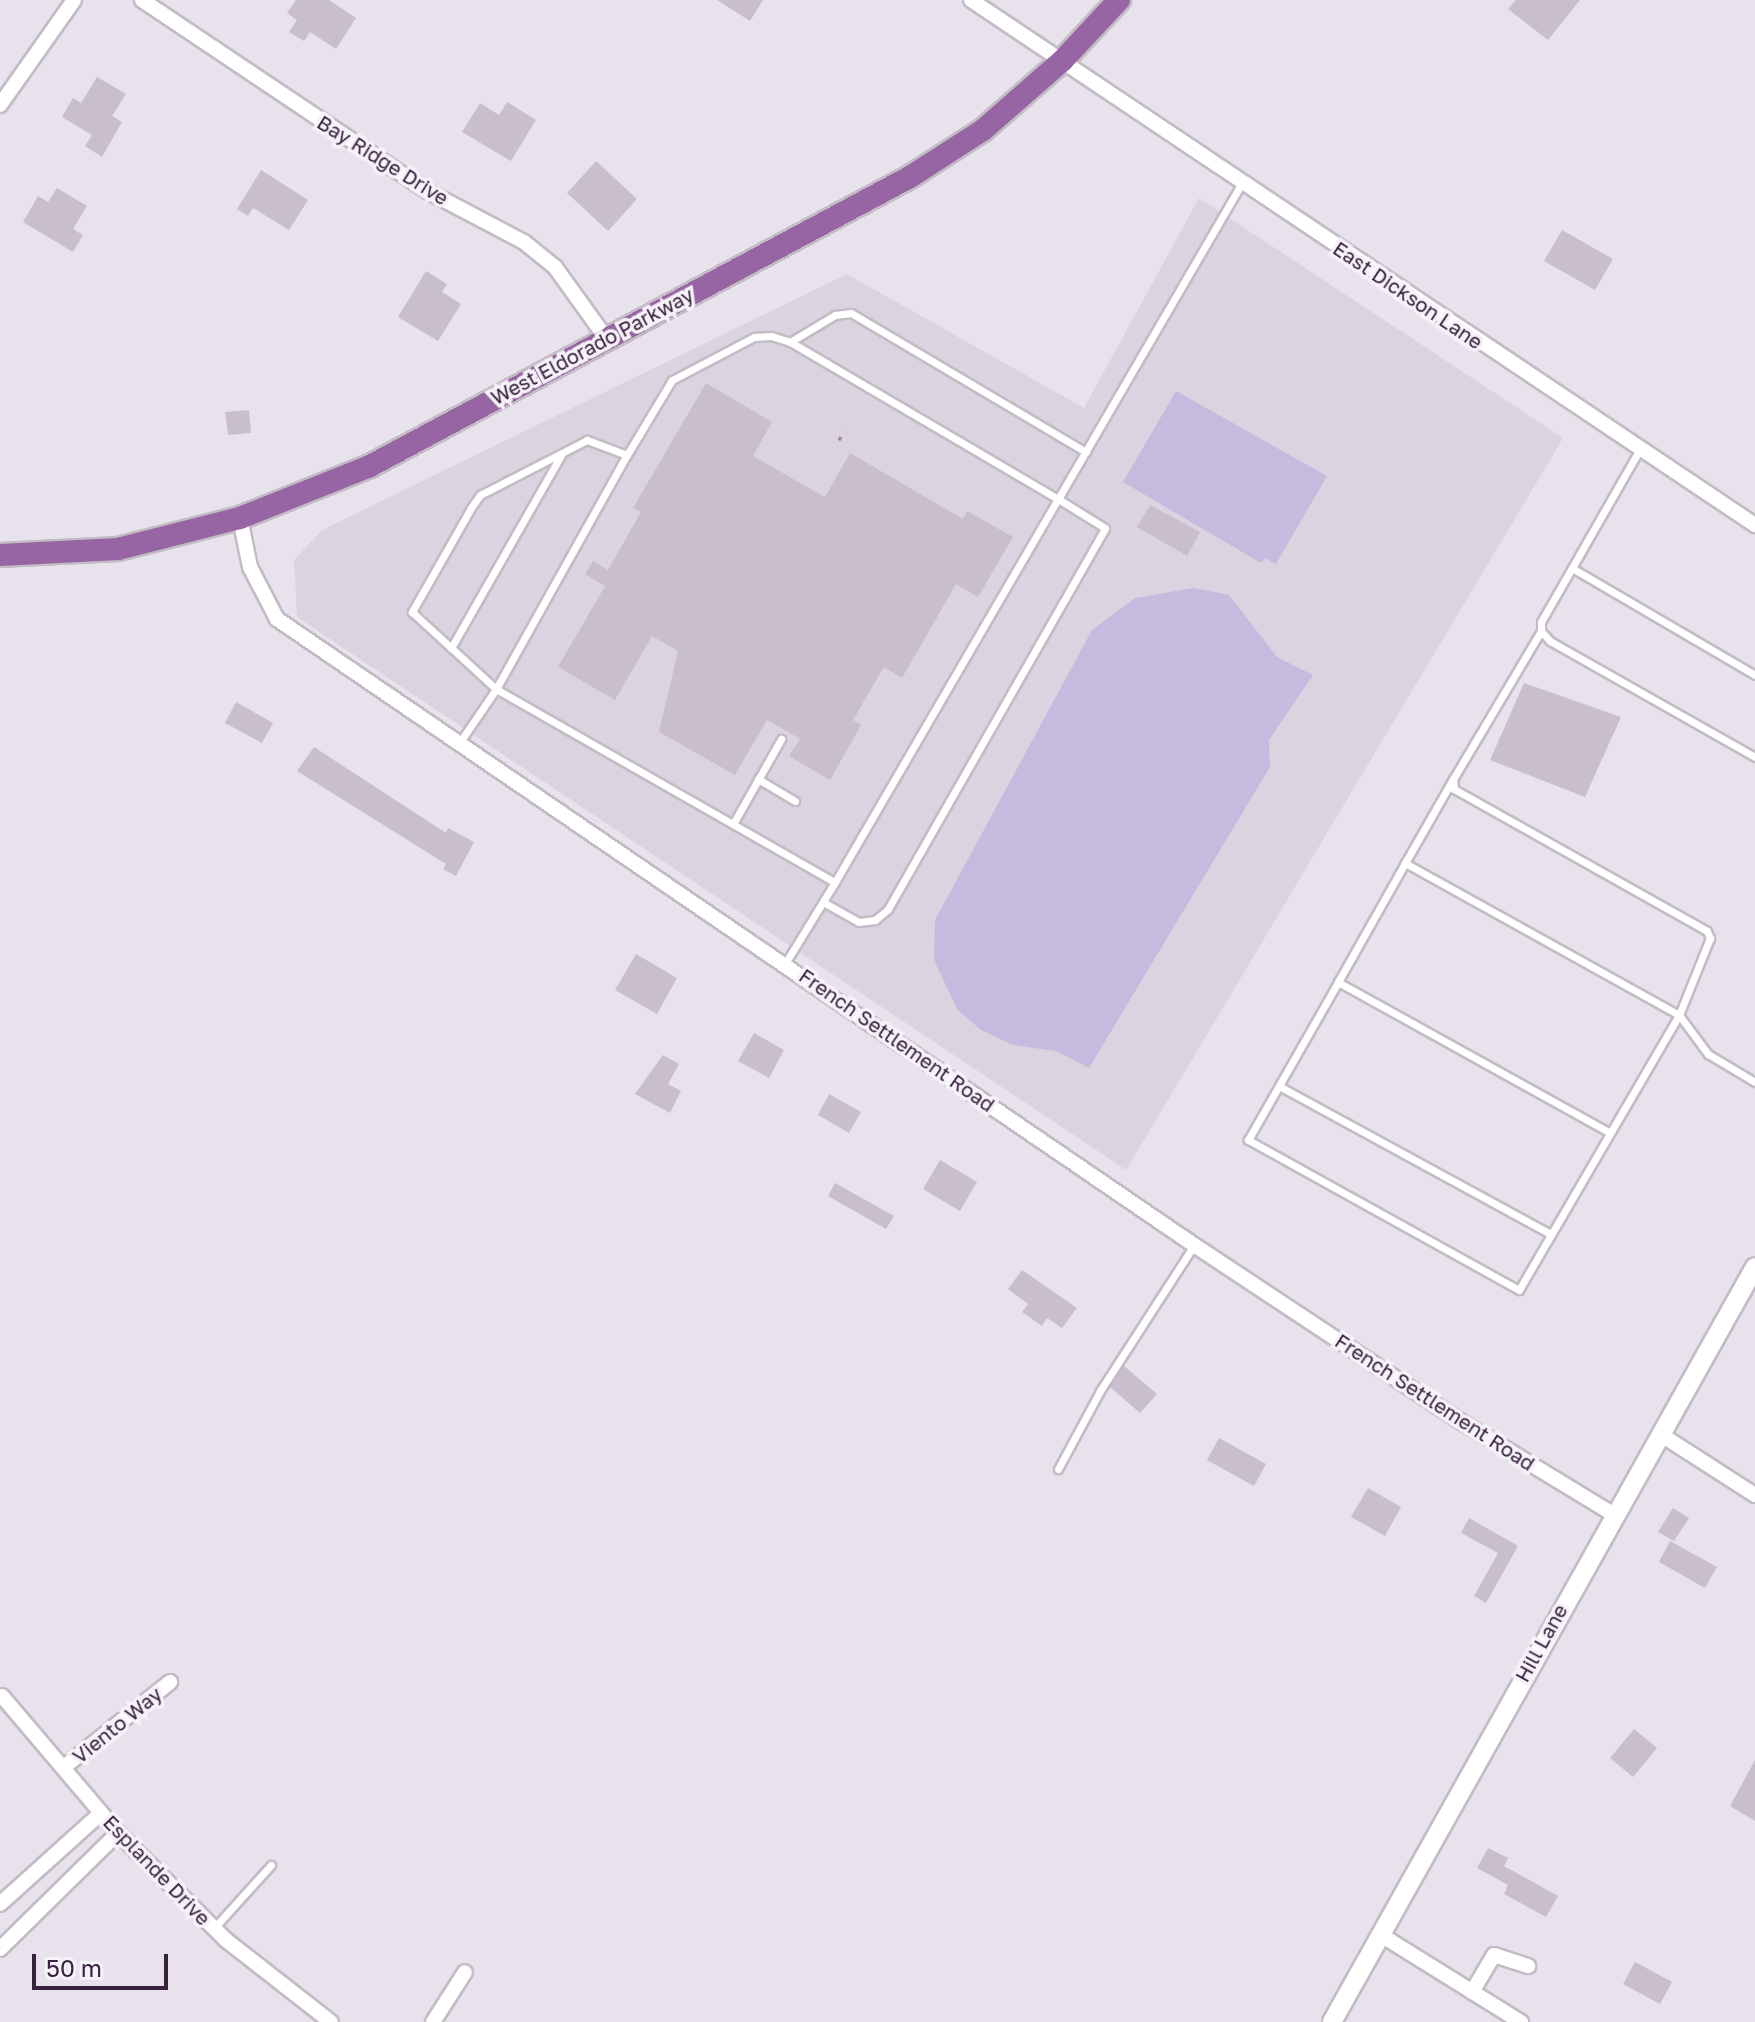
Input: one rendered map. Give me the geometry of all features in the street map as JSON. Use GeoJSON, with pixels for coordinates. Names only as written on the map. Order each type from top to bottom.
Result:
{"type":"FeatureCollection","features":[{"type":"Feature","properties":{"kind":"main road","name":"West Eldorado Parkway"},"geometry":{"type":"LineString","coordinates":[[0,555],[118,549],[240,518],[370,466],[910,177],[983,130],[1063,60],[1119,0]]}},
{"type":"Feature","properties":{"kind":"street"},"geometry":{"type":"LineString","coordinates":[[0,105],[74,0]]}},
{"type":"Feature","properties":{"kind":"street","name":"Bay Ridge Drive"},"geometry":{"type":"LineString","coordinates":[[142,0],[429,192],[524,242],[555,267],[606,338]]}},
{"type":"Feature","properties":{"kind":"street","name":"East Dickson Lane"},"geometry":{"type":"LineString","coordinates":[[971,0],[1063,60],[1241,185],[1755,525]]}},
{"type":"Feature","properties":{"kind":"street","name":"French Settlement Road"},"geometry":{"type":"LineString","coordinates":[[240,518],[250,567],[277,619],[786,962],[1194,1245],[1455,1418],[1613,1514]]}},
{"type":"Feature","properties":{"kind":"street","name":"Hill Lane"},"geometry":{"type":"LineString","coordinates":[[1332,2022],[1613,1514],[1755,1267]]}},
{"type":"Feature","properties":{"kind":"street"},"geometry":{"type":"LineString","coordinates":[[1660,1434],[1755,1495]]}},
{"type":"Feature","properties":{"kind":"street","name":"Viento Way"},"geometry":{"type":"LineString","coordinates":[[64,1767],[170,1682]]}},
{"type":"Feature","properties":{"kind":"street","name":"Esplande Drive"},"geometry":{"type":"LineString","coordinates":[[2,1696],[118,1833],[214,1928],[331,2022]]}},
{"type":"Feature","properties":{"kind":"street"},"geometry":{"type":"LineString","coordinates":[[0,1904],[101,1813]]}},
{"type":"Feature","properties":{"kind":"street"},"geometry":{"type":"LineString","coordinates":[[1,1946],[118,1833]]}},
{"type":"Feature","properties":{"kind":"street"},"geometry":{"type":"LineString","coordinates":[[59,1853],[77,1873]]}},
{"type":"Feature","properties":{"kind":"street"},"geometry":{"type":"LineString","coordinates":[[1381,1935],[1521,2022]]}},
{"type":"Feature","properties":{"kind":"street"},"geometry":{"type":"LineString","coordinates":[[1472,1992],[1494,1955],[1528,1966]]}},
{"type":"Feature","properties":{"kind":"street"},"geometry":{"type":"LineString","coordinates":[[433,2022],[465,1972]]}},
{"type":"Feature","properties":{"kind":"lane"},"geometry":{"type":"LineString","coordinates":[[786,962],[1241,185]]}},
{"type":"Feature","properties":{"kind":"lane"},"geometry":{"type":"LineString","coordinates":[[790,342],[835,315],[851,313],[1086,452]]}},
{"type":"Feature","properties":{"kind":"lane"},"geometry":{"type":"LineString","coordinates":[[460,742],[496,689],[672,380],[754,337],[790,342],[1105,528],[888,909],[875,920],[859,922],[823,902]]}},
{"type":"Feature","properties":{"kind":"lane"},"geometry":{"type":"LineString","coordinates":[[627,455],[587,440],[480,495],[412,612],[496,689],[835,882]]}},
{"type":"Feature","properties":{"kind":"lane"},"geometry":{"type":"LineString","coordinates":[[1453,779],[1454,789],[1707,931],[1710,938],[1679,1015],[1519,1290],[1248,1140],[1453,779],[1541,631],[1572,568],[1640,449]]}},
{"type":"Feature","properties":{"kind":"lane"},"geometry":{"type":"LineString","coordinates":[[451,648],[562,453]]}},
{"type":"Feature","properties":{"kind":"lane"},"geometry":{"type":"LineString","coordinates":[[1572,568],[1755,675]]}},
{"type":"Feature","properties":{"kind":"lane"},"geometry":{"type":"LineString","coordinates":[[1541,631],[1550,641],[1755,757]]}},
{"type":"Feature","properties":{"kind":"lane"},"geometry":{"type":"LineString","coordinates":[[733,824],[781,739]]}},
{"type":"Feature","properties":{"kind":"lane"},"geometry":{"type":"LineString","coordinates":[[758,779],[795,801]]}},
{"type":"Feature","properties":{"kind":"lane"},"geometry":{"type":"LineString","coordinates":[[1405,863],[1679,1015],[1708,1054],[1755,1082]]}},
{"type":"Feature","properties":{"kind":"lane"},"geometry":{"type":"LineString","coordinates":[[1338,982],[1610,1133]]}},
{"type":"Feature","properties":{"kind":"lane"},"geometry":{"type":"LineString","coordinates":[[1279,1086],[1551,1234]]}},
{"type":"Feature","properties":{"kind":"lane"},"geometry":{"type":"LineString","coordinates":[[1058,1469],[1100,1391],[1194,1245]]}},
{"type":"Feature","properties":{"kind":"lane"},"geometry":{"type":"LineString","coordinates":[[214,1928],[271,1865]]}},
{"type":"Feature","properties":{"kind":"path"},"geometry":{"type":"LineString","coordinates":[[839,440],[844,431]]}},
{"type":"Feature","properties":{"kind":"shaded area"},"geometry":{"type":"Polygon","coordinates":[[[1199,198],[1563,438],[1126,1170],[297,617],[294,560],[322,530],[847,274],[1084,408],[1199,198]]]}},
{"type":"Feature","properties":{"kind":"shaded area"},"geometry":{"type":"Polygon","coordinates":[[[1176,391],[1327,476],[1276,564],[1265,558],[1261,563],[1123,482],[1176,391]]]}},
{"type":"Feature","properties":{"kind":"shaded area"},"geometry":{"type":"Polygon","coordinates":[[[1194,588],[1229,595],[1277,657],[1313,675],[1269,740],[1270,767],[1089,1068],[1056,1051],[1013,1045],[981,1030],[957,1009],[934,960],[935,920],[1092,630],[1135,598],[1194,588]]]}},
{"type":"Feature","properties":{"kind":"building"},"geometry":{"type":"Polygon","coordinates":[[[296,0],[329,0],[356,18],[336,49],[310,32],[304,41],[289,32],[297,20],[287,13],[296,0]]]}},
{"type":"Feature","properties":{"kind":"building"},"geometry":{"type":"Polygon","coordinates":[[[717,0],[763,0],[750,21],[717,0]]]}},
{"type":"Feature","properties":{"kind":"building"},"geometry":{"type":"Polygon","coordinates":[[[1516,0],[1580,0],[1548,40],[1508,9],[1516,0]]]}},
{"type":"Feature","properties":{"kind":"building"},"geometry":{"type":"Polygon","coordinates":[[[97,77],[126,94],[112,116],[122,122],[102,157],[85,146],[92,135],[62,117],[73,98],[81,103],[97,77]]]}},
{"type":"Feature","properties":{"kind":"building"},"geometry":{"type":"Polygon","coordinates":[[[507,102],[536,120],[511,161],[462,132],[480,103],[499,115],[507,102]]]}},
{"type":"Feature","properties":{"kind":"building"},"geometry":{"type":"Polygon","coordinates":[[[596,161],[637,199],[608,231],[567,193],[596,161]]]}},
{"type":"Feature","properties":{"kind":"building"},"geometry":{"type":"Polygon","coordinates":[[[261,170],[308,200],[289,230],[253,208],[248,216],[237,209],[261,170]]]}},
{"type":"Feature","properties":{"kind":"building"},"geometry":{"type":"Polygon","coordinates":[[[57,188],[87,206],[73,229],[83,235],[73,252],[23,222],[38,196],[48,202],[57,188]]]}},
{"type":"Feature","properties":{"kind":"building"},"geometry":{"type":"Polygon","coordinates":[[[1562,230],[1613,259],[1595,290],[1544,261],[1562,230]]]}},
{"type":"Feature","properties":{"kind":"building"},"geometry":{"type":"Polygon","coordinates":[[[426,271],[447,284],[442,292],[461,304],[438,341],[398,317],[426,271]]]}},
{"type":"Feature","properties":{"kind":"building"},"geometry":{"type":"Polygon","coordinates":[[[706,383],[772,422],[753,456],[825,497],[850,453],[963,519],[967,511],[1013,537],[978,597],[956,584],[902,678],[884,667],[853,720],[861,725],[830,780],[789,756],[800,739],[767,720],[735,775],[659,732],[678,651],[652,636],[615,700],[558,667],[605,586],[585,574],[593,561],[608,570],[641,512],[633,508],[706,383]]]}},
{"type":"Feature","properties":{"kind":"building"},"geometry":{"type":"Polygon","coordinates":[[[249,410],[251,433],[228,435],[225,412],[249,410]]]}},
{"type":"Feature","properties":{"kind":"building"},"geometry":{"type":"Polygon","coordinates":[[[1150,505],[1200,532],[1187,556],[1137,527],[1150,505]]]}},
{"type":"Feature","properties":{"kind":"building"},"geometry":{"type":"Polygon","coordinates":[[[1524,683],[1621,717],[1585,797],[1490,760],[1524,683]]]}},
{"type":"Feature","properties":{"kind":"building"},"geometry":{"type":"Polygon","coordinates":[[[236,702],[273,723],[262,743],[225,723],[236,702]]]}},
{"type":"Feature","properties":{"kind":"building"},"geometry":{"type":"Polygon","coordinates":[[[314,747],[446,833],[448,828],[474,842],[456,876],[443,869],[446,864],[297,771],[314,747]]]}},
{"type":"Feature","properties":{"kind":"building"},"geometry":{"type":"Polygon","coordinates":[[[636,954],[677,978],[657,1014],[615,990],[636,954]]]}},
{"type":"Feature","properties":{"kind":"building"},"geometry":{"type":"Polygon","coordinates":[[[754,1033],[784,1050],[769,1078],[738,1061],[754,1033]]]}},
{"type":"Feature","properties":{"kind":"building"},"geometry":{"type":"Polygon","coordinates":[[[663,1055],[679,1064],[668,1084],[681,1091],[670,1113],[635,1094],[663,1055]]]}},
{"type":"Feature","properties":{"kind":"building"},"geometry":{"type":"Polygon","coordinates":[[[829,1094],[861,1112],[849,1133],[818,1115],[829,1094]]]}},
{"type":"Feature","properties":{"kind":"building"},"geometry":{"type":"Polygon","coordinates":[[[940,1160],[977,1182],[960,1211],[923,1189],[940,1160]]]}},
{"type":"Feature","properties":{"kind":"building"},"geometry":{"type":"Polygon","coordinates":[[[835,1183],[894,1216],[886,1229],[828,1196],[835,1183]]]}},
{"type":"Feature","properties":{"kind":"building"},"geometry":{"type":"Polygon","coordinates":[[[1022,1270],[1077,1308],[1062,1328],[1047,1318],[1042,1326],[1022,1312],[1028,1304],[1008,1289],[1022,1270]]]}},
{"type":"Feature","properties":{"kind":"building"},"geometry":{"type":"Polygon","coordinates":[[[1124,1366],[1157,1394],[1140,1413],[1110,1387],[1124,1366]]]}},
{"type":"Feature","properties":{"kind":"building"},"geometry":{"type":"Polygon","coordinates":[[[1219,1438],[1266,1464],[1254,1486],[1207,1460],[1219,1438]]]}},
{"type":"Feature","properties":{"kind":"building"},"geometry":{"type":"Polygon","coordinates":[[[1368,1488],[1401,1507],[1385,1536],[1351,1517],[1368,1488]]]}},
{"type":"Feature","properties":{"kind":"building"},"geometry":{"type":"Polygon","coordinates":[[[1673,1508],[1689,1518],[1674,1541],[1658,1532],[1673,1508]]]}},
{"type":"Feature","properties":{"kind":"building"},"geometry":{"type":"Polygon","coordinates":[[[1469,1518],[1518,1546],[1486,1603],[1474,1596],[1498,1553],[1461,1533],[1469,1518]]]}},
{"type":"Feature","properties":{"kind":"building"},"geometry":{"type":"Polygon","coordinates":[[[1670,1541],[1717,1567],[1705,1588],[1659,1562],[1670,1541]]]}},
{"type":"Feature","properties":{"kind":"building"},"geometry":{"type":"Polygon","coordinates":[[[1634,1729],[1657,1748],[1633,1777],[1610,1758],[1634,1729]]]}},
{"type":"Feature","properties":{"kind":"building"},"geometry":{"type":"Polygon","coordinates":[[[1755,1760],[1755,1821],[1730,1806],[1755,1760]]]}},
{"type":"Feature","properties":{"kind":"building"},"geometry":{"type":"Polygon","coordinates":[[[1488,1848],[1508,1858],[1504,1866],[1558,1896],[1546,1917],[1504,1894],[1508,1885],[1477,1868],[1488,1848]]]}},
{"type":"Feature","properties":{"kind":"building"},"geometry":{"type":"Polygon","coordinates":[[[1635,1962],[1672,1982],[1660,2004],[1623,1984],[1635,1962]]]}}]}
